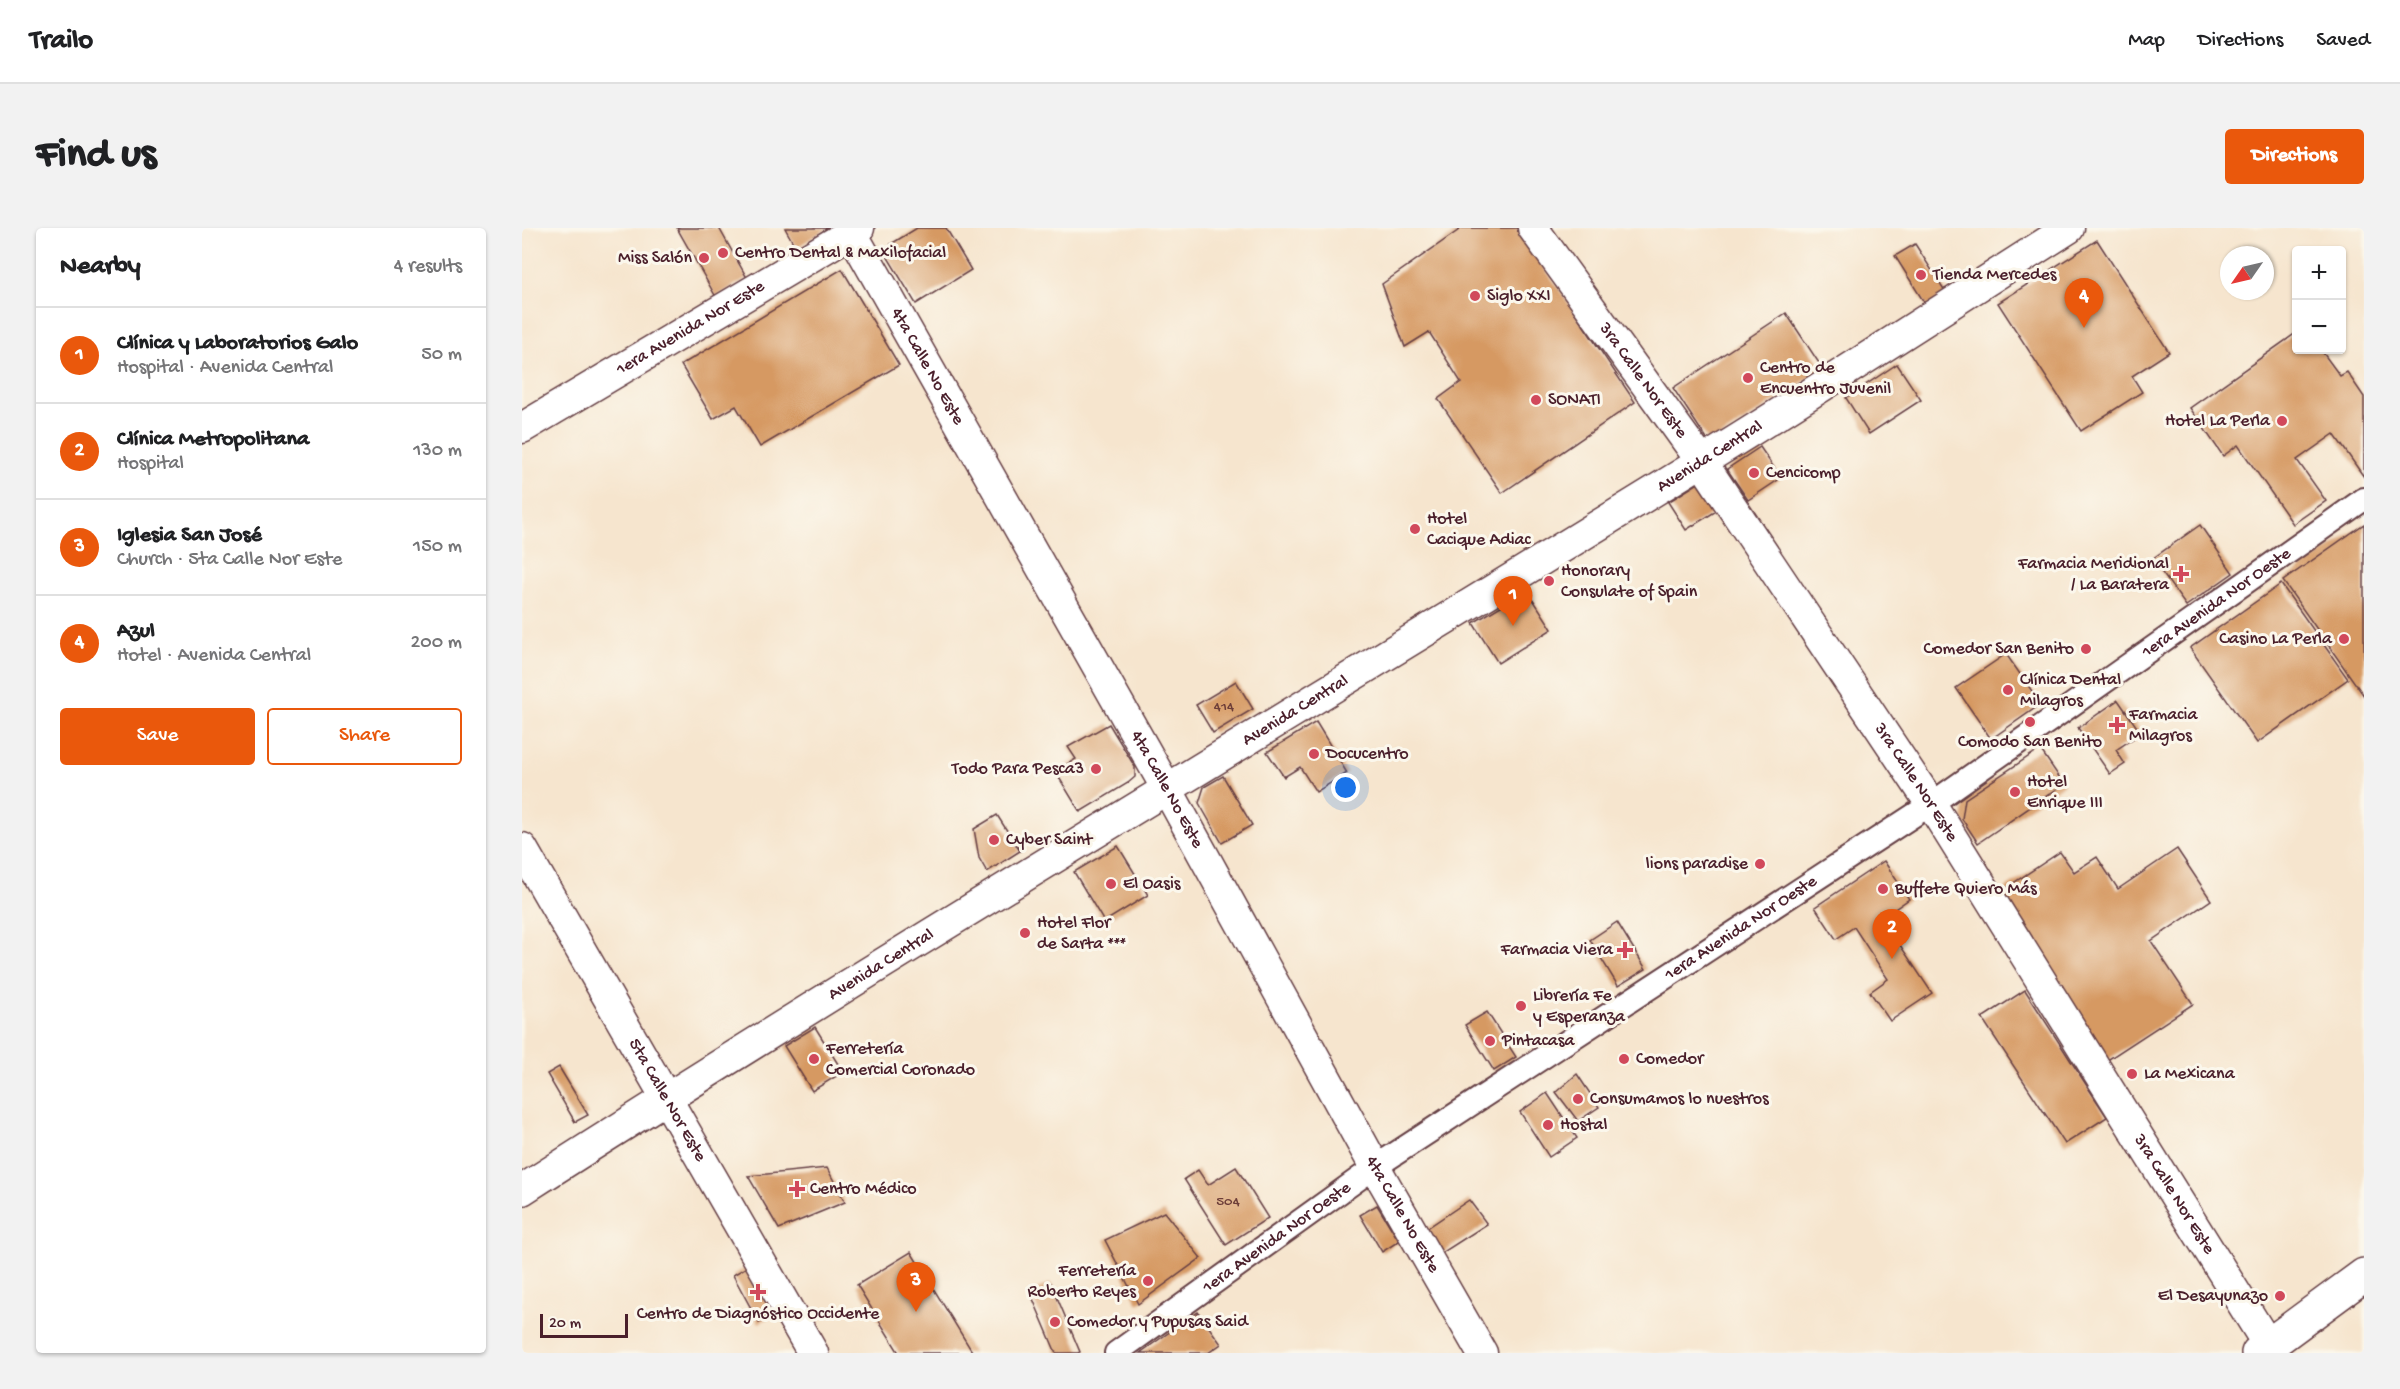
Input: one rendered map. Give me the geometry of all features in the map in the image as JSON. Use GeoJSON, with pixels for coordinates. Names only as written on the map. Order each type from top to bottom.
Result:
{"type":"FeatureCollection","features":[{"type":"Feature","properties":{"kind":"street","name":"3ra Calle Nor Este"},"geometry":{"type":"LineString","coordinates":[[1533,228],[1702,462],[1930,804],[2267,1351]]}},
{"type":"Feature","properties":{"kind":"street","name":"Avenida Central"},"geometry":{"type":"LineString","coordinates":[[522,1190],[665,1098],[1702,462],[2068,228]]}},
{"type":"Feature","properties":{"kind":"street","name":"1era Avenida Nor Este"},"geometry":{"type":"LineString","coordinates":[[522,428],[854,229]]}},
{"type":"Feature","properties":{"kind":"street","name":"4ta Calle No Este"},"geometry":{"type":"LineString","coordinates":[[854,229],[1375,1167],[1482,1353]]}},
{"type":"Feature","properties":{"kind":"street","name":"1era Avenida Nor Oeste"},"geometry":{"type":"LineString","coordinates":[[1116,1353],[1375,1167],[1930,804],[2364,500]]}},
{"type":"Feature","properties":{"kind":"street","name":"5ta Calle Nor Este"},"geometry":{"type":"LineString","coordinates":[[522,848],[813,1353]]}},
{"type":"Feature","properties":{"kind":"street"},"geometry":{"type":"LineString","coordinates":[[2267,1351],[2364,1275]]}},
{"type":"Feature","properties":{"kind":"building"},"geometry":{"type":"Polygon","coordinates":[[[677,228],[719,228],[747,278],[716,297],[677,228]]]}},
{"type":"Feature","properties":{"kind":"building"},"geometry":{"type":"Polygon","coordinates":[[[785,228],[828,228],[796,248],[785,228]]]}},
{"type":"Feature","properties":{"kind":"building"},"geometry":{"type":"Polygon","coordinates":[[[917,228],[946,228],[971,270],[916,304],[887,256],[891,244],[917,228]]]}},
{"type":"Feature","properties":{"kind":"building"},"geometry":{"type":"Polygon","coordinates":[[[1462,228],[1518,228],[1635,402],[1502,493],[1438,399],[1461,382],[1429,332],[1405,347],[1382,284],[1462,228]]]}},
{"type":"Feature","properties":{"kind":"building"},"geometry":{"type":"Polygon","coordinates":[[[2097,240],[2169,352],[2132,376],[2142,392],[2081,431],[1998,303],[2097,240]]]}},
{"type":"Feature","properties":{"kind":"building","name":"Tienda Mercedes"},"geometry":{"type":"Polygon","coordinates":[[[1915,244],[1947,294],[1927,307],[1895,256],[1915,244]]]}},
{"type":"Feature","properties":{"kind":"building"},"geometry":{"type":"Polygon","coordinates":[[[842,269],[899,365],[760,447],[736,406],[713,419],[681,365],[842,269]]]}},
{"type":"Feature","properties":{"kind":"building","name":"Centro de Encuentro Juvenil"},"geometry":{"type":"Polygon","coordinates":[[[1786,313],[1823,369],[1710,444],[1673,388],[1786,313]]]}},
{"type":"Feature","properties":{"kind":"building","name":"Hotel La Perla"},"geometry":{"type":"Polygon","coordinates":[[[2292,336],[2292,354],[2324,354],[2340,376],[2347,372],[2364,397],[2364,477],[2334,434],[2297,460],[2326,501],[2293,524],[2238,445],[2223,456],[2190,408],[2292,336]]]}},
{"type":"Feature","properties":{"kind":"building"},"geometry":{"type":"Polygon","coordinates":[[[1897,364],[1921,400],[1869,434],[1846,398],[1897,364]]]}},
{"type":"Feature","properties":{"kind":"building","name":"Cencicomp"},"geometry":{"type":"Polygon","coordinates":[[[1760,447],[1781,478],[1748,500],[1727,469],[1760,447]]]}},
{"type":"Feature","properties":{"kind":"building"},"geometry":{"type":"Polygon","coordinates":[[[1700,482],[1718,510],[1686,530],[1668,502],[1700,482]]]}},
{"type":"Feature","properties":{"kind":"building","name":"Casino La Perla"},"geometry":{"type":"Polygon","coordinates":[[[2364,524],[2364,696],[2283,581],[2364,524]]]}},
{"type":"Feature","properties":{"kind":"building"},"geometry":{"type":"Polygon","coordinates":[[[2200,525],[2233,573],[2186,606],[2152,559],[2200,525]]]}},
{"type":"Feature","properties":{"kind":"building"},"geometry":{"type":"Polygon","coordinates":[[[2281,584],[2348,679],[2257,743],[2190,648],[2281,584]]]}},
{"type":"Feature","properties":{"kind":"building"},"geometry":{"type":"Polygon","coordinates":[[[1527,590],[1552,629],[1498,663],[1473,623],[1527,590]]]}},
{"type":"Feature","properties":{"kind":"building","name":"Clínica Dental Milagros"},"geometry":{"type":"Polygon","coordinates":[[[2006,654],[2041,704],[1991,739],[1956,688],[2006,654]]]}},
{"type":"Feature","properties":{"kind":"building"},"geometry":{"type":"Polygon","coordinates":[[[1236,681],[1253,709],[1213,733],[1196,705],[1236,681]]]}},
{"type":"Feature","properties":{"kind":"building"},"geometry":{"type":"Polygon","coordinates":[[[2118,700],[2141,733],[2116,750],[2125,764],[2110,774],[2078,728],[2118,700]]]}},
{"type":"Feature","properties":{"kind":"building","name":"Docucentro"},"geometry":{"type":"Polygon","coordinates":[[[1316,722],[1347,773],[1316,792],[1300,767],[1284,777],[1267,752],[1316,722]]]}},
{"type":"Feature","properties":{"kind":"building","name":"Todo Para Pesca3"},"geometry":{"type":"Polygon","coordinates":[[[1109,724],[1135,767],[1135,777],[1080,812],[1055,771],[1076,759],[1068,747],[1109,724]]]}},
{"type":"Feature","properties":{"kind":"building","name":"Hotel Enrique III"},"geometry":{"type":"Polygon","coordinates":[[[2040,749],[2064,784],[1978,843],[1962,819],[1965,799],[2040,749]]]}},
{"type":"Feature","properties":{"kind":"building"},"geometry":{"type":"Polygon","coordinates":[[[1223,776],[1252,825],[1222,843],[1199,803],[1204,787],[1223,776]]]}},
{"type":"Feature","properties":{"kind":"building","name":"Cyber Saint"},"geometry":{"type":"Polygon","coordinates":[[[997,815],[1020,851],[987,872],[979,858],[974,829],[997,815]]]}},
{"type":"Feature","properties":{"kind":"building","name":"El Oasis"},"geometry":{"type":"Polygon","coordinates":[[[1118,846],[1148,895],[1104,922],[1074,872],[1118,846]]]}},
{"type":"Feature","properties":{"kind":"building"},"geometry":{"type":"Polygon","coordinates":[[[2177,849],[2211,900],[2151,941],[2193,1004],[2106,1061],[1997,894],[2060,852],[2074,872],[2097,857],[2118,889],[2177,849]]]}},
{"type":"Feature","properties":{"kind":"building"},"geometry":{"type":"Polygon","coordinates":[[[1884,861],[1909,899],[1882,918],[1932,993],[1890,1021],[1870,992],[1888,979],[1854,927],[1836,939],[1815,907],[1884,861]]]}},
{"type":"Feature","properties":{"kind":"building"},"geometry":{"type":"Polygon","coordinates":[[[1617,922],[1646,969],[1618,986],[1590,940],[1617,922]]]}},
{"type":"Feature","properties":{"kind":"building"},"geometry":{"type":"Polygon","coordinates":[[[2025,990],[2107,1117],[2065,1144],[1982,1018],[2025,990]]]}},
{"type":"Feature","properties":{"kind":"building","name":"Pintacasa"},"geometry":{"type":"Polygon","coordinates":[[[1487,1012],[1516,1057],[1494,1071],[1465,1025],[1487,1012]]]}},
{"type":"Feature","properties":{"kind":"building","name":"Ferretería Comercial Coronado"},"geometry":{"type":"Polygon","coordinates":[[[815,1027],[843,1072],[812,1091],[784,1046],[815,1027]]]}},
{"type":"Feature","properties":{"kind":"building"},"geometry":{"type":"Polygon","coordinates":[[[559,1067],[588,1115],[575,1122],[547,1074],[559,1067]]]}},
{"type":"Feature","properties":{"kind":"building","name":"Consumamos lo nuestros"},"geometry":{"type":"Polygon","coordinates":[[[1577,1074],[1599,1107],[1578,1121],[1556,1092],[1577,1074]]]}},
{"type":"Feature","properties":{"kind":"building","name":"Hostal"},"geometry":{"type":"Polygon","coordinates":[[[1547,1093],[1577,1138],[1549,1157],[1520,1112],[1547,1093]]]}},
{"type":"Feature","properties":{"kind":"building"},"geometry":{"type":"Polygon","coordinates":[[[1236,1167],[1268,1218],[1226,1245],[1184,1179],[1198,1170],[1208,1185],[1236,1167]]]}},
{"type":"Feature","properties":{"kind":"building","name":"Centro Médico"},"geometry":{"type":"Polygon","coordinates":[[[827,1168],[845,1202],[779,1229],[748,1176],[827,1168]]]}},
{"type":"Feature","properties":{"kind":"building"},"geometry":{"type":"Polygon","coordinates":[[[1469,1200],[1487,1224],[1442,1253],[1426,1229],[1469,1200]]]}},
{"type":"Feature","properties":{"kind":"building"},"geometry":{"type":"Polygon","coordinates":[[[1377,1205],[1399,1241],[1382,1252],[1360,1215],[1377,1205]]]}},
{"type":"Feature","properties":{"kind":"building","name":"Ferretería Roberto Reyes"},"geometry":{"type":"Polygon","coordinates":[[[1164,1212],[1201,1258],[1138,1304],[1105,1240],[1164,1212]]]}},
{"type":"Feature","properties":{"kind":"building"},"geometry":{"type":"Polygon","coordinates":[[[911,1252],[973,1353],[899,1353],[857,1285],[911,1252]]]}},
{"type":"Feature","properties":{"kind":"building","name":"Centro de Diagnóstico Occidente"},"geometry":{"type":"Polygon","coordinates":[[[757,1261],[784,1309],[759,1323],[733,1275],[757,1261]]]}},
{"type":"Feature","properties":{"kind":"building","name":"Comedor y Pupusas Said"},"geometry":{"type":"Polygon","coordinates":[[[1051,1283],[1080,1352],[1078,1353],[1056,1353],[1030,1292],[1051,1283]]]}},
{"type":"Feature","properties":{"kind":"building"},"geometry":{"type":"Polygon","coordinates":[[[1198,1312],[1221,1344],[1208,1353],[1140,1353],[1198,1312]]]}},
{"type":"Feature","properties":{"kind":"place","name":"Centro Dental & Maxilofacial"},"geometry":{"type":"Point","coordinates":[723,253]}},
{"type":"Feature","properties":{"kind":"place","name":"Miss Salón"},"geometry":{"type":"Point","coordinates":[704,258]}},
{"type":"Feature","properties":{"kind":"place","name":"Tienda Mercedes"},"geometry":{"type":"Point","coordinates":[1921,275]}},
{"type":"Feature","properties":{"kind":"place","name":"Siglo XXI"},"geometry":{"type":"Point","coordinates":[1475,296]}},
{"type":"Feature","properties":{"kind":"place","name":"Azul"},"geometry":{"type":"Point","coordinates":[2084,328]}},
{"type":"Feature","properties":{"kind":"place","name":"Centro de Encuentro Juvenil"},"geometry":{"type":"Point","coordinates":[1748,378]}},
{"type":"Feature","properties":{"kind":"place","name":"SONATI"},"geometry":{"type":"Point","coordinates":[1536,400]}},
{"type":"Feature","properties":{"kind":"place","name":"Hotel La Perla"},"geometry":{"type":"Point","coordinates":[2282,421]}},
{"type":"Feature","properties":{"kind":"place","name":"Cencicomp"},"geometry":{"type":"Point","coordinates":[1754,473]}},
{"type":"Feature","properties":{"kind":"place","name":"Hotel Cacique Adiac"},"geometry":{"type":"Point","coordinates":[1415,529]}},
{"type":"Feature","properties":{"kind":"place","name":"Farmacia Meridional / La Baratera"},"geometry":{"type":"Point","coordinates":[2181,574]}},
{"type":"Feature","properties":{"kind":"place","name":"Honorary Consulate of Spain"},"geometry":{"type":"Point","coordinates":[1549,581]}},
{"type":"Feature","properties":{"kind":"place","name":"Clínica y Laboratorios Galo"},"geometry":{"type":"Point","coordinates":[1513,626]}},
{"type":"Feature","properties":{"kind":"place","name":"Casino La Perla"},"geometry":{"type":"Point","coordinates":[2344,639]}},
{"type":"Feature","properties":{"kind":"place","name":"Comedor San Benito"},"geometry":{"type":"Point","coordinates":[2086,649]}},
{"type":"Feature","properties":{"kind":"place","name":"Clínica Dental Milagros"},"geometry":{"type":"Point","coordinates":[2008,690]}},
{"type":"Feature","properties":{"kind":"place","name":"Comodo San Benito"},"geometry":{"type":"Point","coordinates":[2030,722]}},
{"type":"Feature","properties":{"kind":"place","name":"Farmacia Milagros"},"geometry":{"type":"Point","coordinates":[2117,725]}},
{"type":"Feature","properties":{"kind":"place","name":"Docucentro"},"geometry":{"type":"Point","coordinates":[1314,754]}},
{"type":"Feature","properties":{"kind":"place","name":"Todo Para Pesca3"},"geometry":{"type":"Point","coordinates":[1096,769]}},
{"type":"Feature","properties":{"kind":"place","name":"Hotel Enrique III"},"geometry":{"type":"Point","coordinates":[2015,792]}},
{"type":"Feature","properties":{"kind":"place","name":"Cyber Saint"},"geometry":{"type":"Point","coordinates":[994,840]}},
{"type":"Feature","properties":{"kind":"place","name":"lions paradise"},"geometry":{"type":"Point","coordinates":[1760,864]}},
{"type":"Feature","properties":{"kind":"place","name":"El Oasis"},"geometry":{"type":"Point","coordinates":[1111,884]}},
{"type":"Feature","properties":{"kind":"place","name":"Buffete Quiero Más"},"geometry":{"type":"Point","coordinates":[1883,889]}},
{"type":"Feature","properties":{"kind":"place","name":"Hotel Flor de Sarta ***"},"geometry":{"type":"Point","coordinates":[1025,933]}},
{"type":"Feature","properties":{"kind":"place","name":"Farmacia Viera"},"geometry":{"type":"Point","coordinates":[1625,950]}},
{"type":"Feature","properties":{"kind":"place","name":"Clínica Metropolitana"},"geometry":{"type":"Point","coordinates":[1892,959]}},
{"type":"Feature","properties":{"kind":"place","name":"Librería Fe y Esperanza"},"geometry":{"type":"Point","coordinates":[1521,1006]}},
{"type":"Feature","properties":{"kind":"place","name":"Pintacasa"},"geometry":{"type":"Point","coordinates":[1490,1041]}},
{"type":"Feature","properties":{"kind":"place","name":"Ferretería Comercial Coronado"},"geometry":{"type":"Point","coordinates":[814,1059]}},
{"type":"Feature","properties":{"kind":"place","name":"Comedor"},"geometry":{"type":"Point","coordinates":[1624,1059]}},
{"type":"Feature","properties":{"kind":"place","name":"La Mexicana"},"geometry":{"type":"Point","coordinates":[2132,1074]}},
{"type":"Feature","properties":{"kind":"place","name":"Consumamos lo nuestros"},"geometry":{"type":"Point","coordinates":[1578,1099]}},
{"type":"Feature","properties":{"kind":"place","name":"Hostal"},"geometry":{"type":"Point","coordinates":[1548,1125]}},
{"type":"Feature","properties":{"kind":"place","name":"Centro Médico"},"geometry":{"type":"Point","coordinates":[797,1189]}},
{"type":"Feature","properties":{"kind":"place","name":"Ferretería Roberto Reyes"},"geometry":{"type":"Point","coordinates":[1148,1281]}},
{"type":"Feature","properties":{"kind":"place","name":"Centro de Diagnóstico Occidente"},"geometry":{"type":"Point","coordinates":[758,1292]}},
{"type":"Feature","properties":{"kind":"place","name":"El Desayunazo"},"geometry":{"type":"Point","coordinates":[2280,1296]}},
{"type":"Feature","properties":{"kind":"place","name":"Iglesia San José"},"geometry":{"type":"Point","coordinates":[916,1312]}},
{"type":"Feature","properties":{"kind":"place","name":"Comedor y Pupusas Said"},"geometry":{"type":"Point","coordinates":[1055,1322]}}]}
